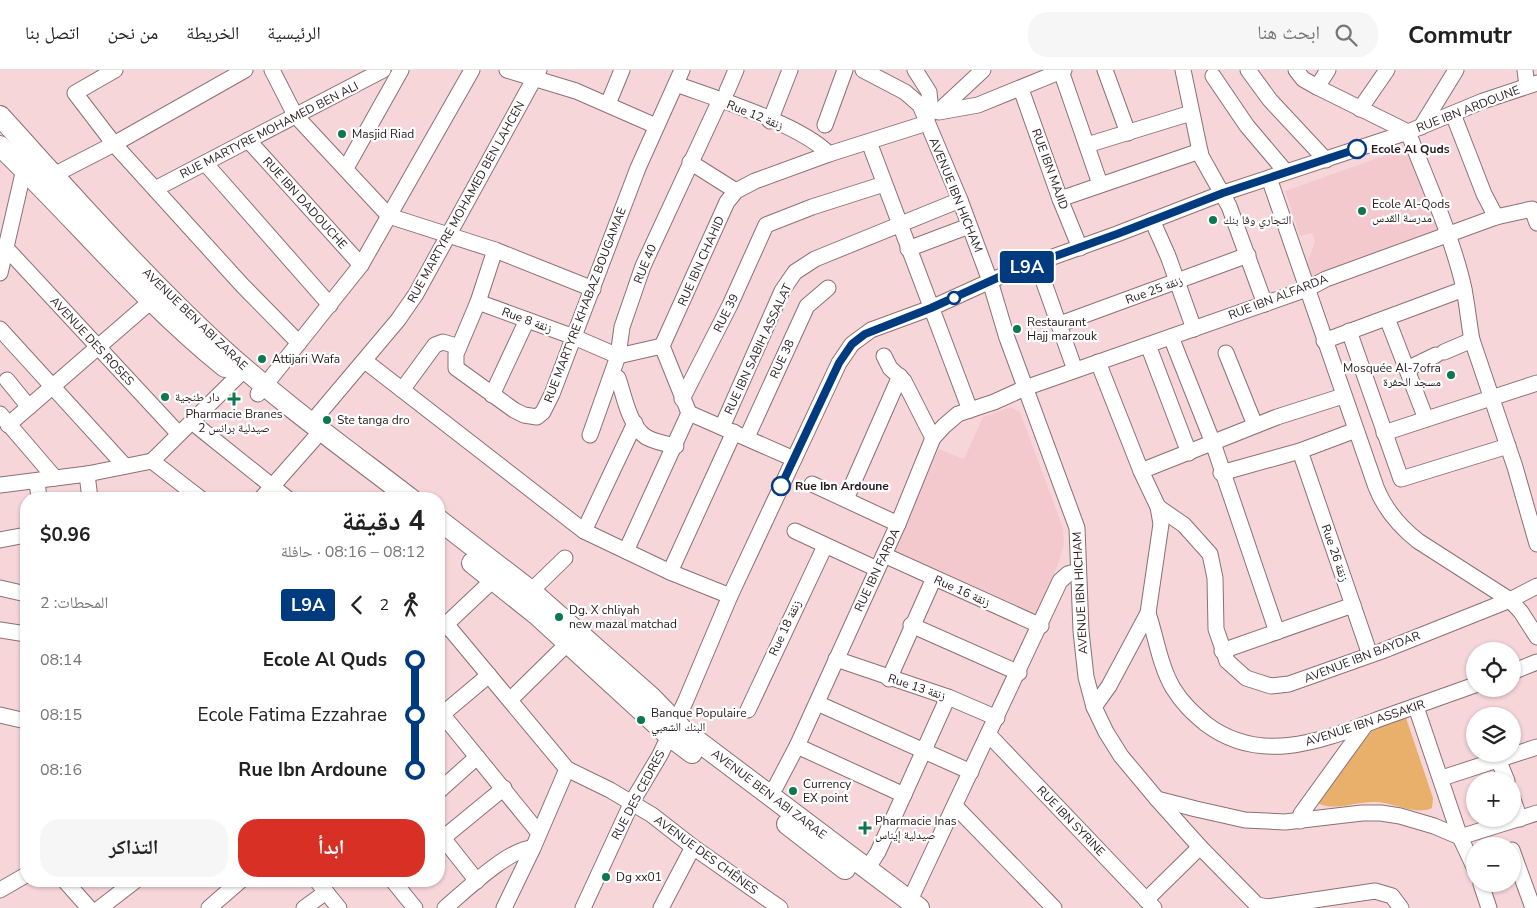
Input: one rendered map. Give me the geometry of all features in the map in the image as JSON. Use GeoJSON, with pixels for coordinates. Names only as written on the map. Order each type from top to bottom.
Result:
{"type":"FeatureCollection","features":[{"type":"Feature","properties":{"kind":"main road","name":"AVENUE BEN ABI ZARAE"},"geometry":{"type":"LineString","coordinates":[[0,116],[46,179],[156,296],[194,343],[262,389],[383,492]]}},
{"type":"Feature","properties":{"kind":"main road","name":"AVENUE BEN ABI ZARAE"},"geometry":{"type":"LineString","coordinates":[[0,146],[24,169],[46,179]]}},
{"type":"Feature","properties":{"kind":"main road","name":"AVENUE BEN ABI ZARAE"},"geometry":{"type":"LineString","coordinates":[[313,431],[401,492]]}},
{"type":"Feature","properties":{"kind":"main road","name":"AVENUE BEN ABI ZARAE"},"geometry":{"type":"LineString","coordinates":[[445,525],[531,591],[651,697],[672,729],[768,794],[868,869],[909,906]]}},
{"type":"Feature","properties":{"kind":"main road","name":"AVENUE BEN ABI ZARAE"},"geometry":{"type":"LineString","coordinates":[[445,542],[672,729],[909,906]]}},
{"type":"Feature","properties":{"kind":"street"},"geometry":{"type":"LineString","coordinates":[[115,70],[76,93],[114,144],[242,286],[299,343]]}},
{"type":"Feature","properties":{"kind":"street"},"geometry":{"type":"LineString","coordinates":[[46,179],[114,144],[246,70]]}},
{"type":"Feature","properties":{"kind":"street"},"geometry":{"type":"LineString","coordinates":[[272,70],[296,115],[389,216],[495,250],[593,289]]}},
{"type":"Feature","properties":{"kind":"street","name":"RUE MARTYRE MOHAMED BEN ALI"},"geometry":{"type":"LineString","coordinates":[[155,189],[383,70]]}},
{"type":"Feature","properties":{"kind":"street"},"geometry":{"type":"LineString","coordinates":[[346,168],[401,70]]}},
{"type":"Feature","properties":{"kind":"street"},"geometry":{"type":"LineString","coordinates":[[262,389],[361,266],[472,70]]}},
{"type":"Feature","properties":{"kind":"street"},"geometry":{"type":"LineString","coordinates":[[507,70],[537,74],[656,126]]}},
{"type":"Feature","properties":{"kind":"street"},"geometry":{"type":"LineString","coordinates":[[608,104],[622,70]]}},
{"type":"Feature","properties":{"kind":"street","name":"RUE 40"},"geometry":{"type":"LineString","coordinates":[[590,435],[618,356],[622,327],[643,266],[690,162],[736,70]]}},
{"type":"Feature","properties":{"kind":"street"},"geometry":{"type":"LineString","coordinates":[[770,121],[790,70]]}},
{"type":"Feature","properties":{"kind":"street"},"geometry":{"type":"LineString","coordinates":[[825,125],[845,70]]}},
{"type":"Feature","properties":{"kind":"street"},"geometry":{"type":"LineString","coordinates":[[863,70],[913,97],[930,115]]}},
{"type":"Feature","properties":{"kind":"street"},"geometry":{"type":"LineString","coordinates":[[915,70],[929,92],[930,115]]}},
{"type":"Feature","properties":{"kind":"street"},"geometry":{"type":"LineString","coordinates":[[930,115],[983,70]]}},
{"type":"Feature","properties":{"kind":"street"},"geometry":{"type":"LineString","coordinates":[[1105,70],[1128,133]]}},
{"type":"Feature","properties":{"kind":"street"},"geometry":{"type":"LineString","coordinates":[[1183,70],[1200,151],[1223,193],[1248,255],[1264,304]]}},
{"type":"Feature","properties":{"kind":"street"},"geometry":{"type":"LineString","coordinates":[[1248,70],[1270,100],[1326,160]]}},
{"type":"Feature","properties":{"kind":"street"},"geometry":{"type":"LineString","coordinates":[[1296,70],[1303,79],[1360,109],[1415,130]]}},
{"type":"Feature","properties":{"kind":"street"},"geometry":{"type":"LineString","coordinates":[[1317,87],[1328,70]]}},
{"type":"Feature","properties":{"kind":"street"},"geometry":{"type":"LineString","coordinates":[[1360,109],[1387,70]]}},
{"type":"Feature","properties":{"kind":"street"},"geometry":{"type":"LineString","coordinates":[[1415,130],[1456,70]]}},
{"type":"Feature","properties":{"kind":"street"},"geometry":{"type":"LineString","coordinates":[[1525,70],[1532,84]]}},
{"type":"Feature","properties":{"kind":"street"},"geometry":{"type":"LineString","coordinates":[[690,162],[736,191],[829,154],[869,142],[930,115],[978,105],[1062,71],[1100,184]]}},
{"type":"Feature","properties":{"kind":"street","name":"RUE MARTYRE MOHAMED BEN LAHCEN"},"geometry":{"type":"LineString","coordinates":[[267,492],[407,308],[450,235],[537,74]]}},
{"type":"Feature","properties":{"kind":"street"},"geometry":{"type":"LineString","coordinates":[[1213,76],[1247,126],[1286,172]]}},
{"type":"Feature","properties":{"kind":"street","name":"Rue 12 زنقة"},"geometry":{"type":"LineString","coordinates":[[679,77],[724,96],[770,121],[809,138],[829,154]]}},
{"type":"Feature","properties":{"kind":"street","name":"RUE MARTYRE KHABAZ BOUGAMAE"},"geometry":{"type":"LineString","coordinates":[[495,250],[478,302],[455,360],[456,368],[521,414],[531,417],[540,415],[552,394],[656,126],[679,77]]}},
{"type":"Feature","properties":{"kind":"street","name":"RUE IBN ARDOUNE"},"geometry":{"type":"LineString","coordinates":[[672,729],[730,596],[839,363],[852,344],[871,330],[931,308],[990,281],[1037,263],[1223,193],[1415,130],[1532,84]]}},
{"type":"Feature","properties":{"kind":"street","name":"RUE IBN MAJID"},"geometry":{"type":"LineString","coordinates":[[1021,89],[1060,199],[1080,248]]}},
{"type":"Feature","properties":{"kind":"street"},"geometry":{"type":"LineString","coordinates":[[1088,145],[1191,113]]}},
{"type":"Feature","properties":{"kind":"street"},"geometry":{"type":"LineString","coordinates":[[1453,114],[1484,194],[1496,217]]}},
{"type":"Feature","properties":{"kind":"street","name":"AVENUE IBN HICHAM"},"geometry":{"type":"LineString","coordinates":[[930,115],[990,281],[1007,338],[1077,528],[1083,662],[1094,706],[1120,756],[1200,847],[1253,903],[1260,906],[1375,891],[1392,896],[1401,908]]}},
{"type":"Feature","properties":{"kind":"street"},"geometry":{"type":"LineString","coordinates":[[1415,130],[1464,289],[1472,340],[1508,446],[1537,544]]}},
{"type":"Feature","properties":{"kind":"street","name":"RUE IBN DADOUCHE"},"geometry":{"type":"LineString","coordinates":[[248,140],[361,266]]}},
{"type":"Feature","properties":{"kind":"street"},"geometry":{"type":"LineString","coordinates":[[869,142],[970,410]]}},
{"type":"Feature","properties":{"kind":"street"},"geometry":{"type":"LineString","coordinates":[[1060,199],[1200,151]]}},
{"type":"Feature","properties":{"kind":"street"},"geometry":{"type":"LineString","coordinates":[[205,163],[330,305]]}},
{"type":"Feature","properties":{"kind":"street"},"geometry":{"type":"LineString","coordinates":[[0,273],[24,169]]}},
{"type":"Feature","properties":{"kind":"street"},"geometry":{"type":"LineString","coordinates":[[1269,178],[1378,494],[1392,517],[1418,541],[1510,600],[1522,612],[1537,637]]}},
{"type":"Feature","properties":{"kind":"street","name":"RUE 39"},"geometry":{"type":"LineString","coordinates":[[682,399],[730,305],[766,225],[812,207],[884,184]]}},
{"type":"Feature","properties":{"kind":"street","name":"RUE IBN CHAHID"},"geometry":{"type":"LineString","coordinates":[[662,346],[727,202],[736,191]]}},
{"type":"Feature","properties":{"kind":"street","name":"RUE IBN SABIH ASSALAT"},"geometry":{"type":"LineString","coordinates":[[734,432],[778,300],[795,272],[815,259],[960,200]]}},
{"type":"Feature","properties":{"kind":"street","name":"RUE IBN ALFARDA"},"geometry":{"type":"LineString","coordinates":[[1025,388],[1307,289],[1326,279],[1496,217],[1535,216]]}},
{"type":"Feature","properties":{"kind":"street"},"geometry":{"type":"LineString","coordinates":[[1152,220],[1194,329]]}},
{"type":"Feature","properties":{"kind":"street"},"geometry":{"type":"LineString","coordinates":[[908,248],[969,226]]}},
{"type":"Feature","properties":{"kind":"street","name":"AVENUE DES ROSES"},"geometry":{"type":"LineString","coordinates":[[6,249],[178,433]]}},
{"type":"Feature","properties":{"kind":"street","name":"Rue 25 زنقة"},"geometry":{"type":"LineString","coordinates":[[1060,324],[1248,255]]}},
{"type":"Feature","properties":{"kind":"street"},"geometry":{"type":"LineString","coordinates":[[1037,263],[1075,370]]}},
{"type":"Feature","properties":{"kind":"street","name":"RUE 38"},"geometry":{"type":"LineString","coordinates":[[734,432],[807,306],[816,296],[828,288]]}},
{"type":"Feature","properties":{"kind":"street"},"geometry":{"type":"LineString","coordinates":[[1324,340],[1464,289]]}},
{"type":"Feature","properties":{"kind":"street"},"geometry":{"type":"LineString","coordinates":[[55,478],[4,420],[29,407],[156,296]]}},
{"type":"Feature","properties":{"kind":"street","name":"Rue 8 زنقة"},"geometry":{"type":"LineString","coordinates":[[478,302],[574,337],[618,356]]}},
{"type":"Feature","properties":{"kind":"street"},"geometry":{"type":"LineString","coordinates":[[1387,318],[1426,419]]}},
{"type":"Feature","properties":{"kind":"street"},"geometry":{"type":"LineString","coordinates":[[492,394],[527,320]]}},
{"type":"Feature","properties":{"kind":"street"},"geometry":{"type":"LineString","coordinates":[[0,329],[125,466]]}},
{"type":"Feature","properties":{"kind":"street"},"geometry":{"type":"LineString","coordinates":[[1349,331],[1401,479],[1508,446]]}},
{"type":"Feature","properties":{"kind":"street"},"geometry":{"type":"LineString","coordinates":[[1171,336],[1213,443],[1221,473],[1277,632]]}},
{"type":"Feature","properties":{"kind":"street"},"geometry":{"type":"LineString","coordinates":[[1407,369],[1472,340]]}},
{"type":"Feature","properties":{"kind":"street"},"geometry":{"type":"LineString","coordinates":[[402,390],[435,345],[443,342],[460,347]]}},
{"type":"Feature","properties":{"kind":"street"},"geometry":{"type":"LineString","coordinates":[[1148,345],[1189,452]]}},
{"type":"Feature","properties":{"kind":"street"},"geometry":{"type":"LineString","coordinates":[[618,356],[662,346],[689,413],[794,460]]}},
{"type":"Feature","properties":{"kind":"street"},"geometry":{"type":"LineString","coordinates":[[1226,353],[1255,425]]}},
{"type":"Feature","properties":{"kind":"street"},"geometry":{"type":"LineString","coordinates":[[884,356],[890,368],[900,376],[933,438]]}},
{"type":"Feature","properties":{"kind":"street"},"geometry":{"type":"LineString","coordinates":[[365,361],[584,531],[670,572],[730,596]]}},
{"type":"Feature","properties":{"kind":"street"},"geometry":{"type":"LineString","coordinates":[[1094,706],[1109,686],[1148,612],[1161,538],[1158,507],[1141,471],[1098,362]]}},
{"type":"Feature","properties":{"kind":"street"},"geometry":{"type":"LineString","coordinates":[[0,485],[87,474],[152,461],[178,433],[192,422],[241,373]]}},
{"type":"Feature","properties":{"kind":"street"},"geometry":{"type":"LineString","coordinates":[[846,499],[900,376]]}},
{"type":"Feature","properties":{"kind":"street"},"geometry":{"type":"LineString","coordinates":[[618,378],[634,423],[646,437],[676,446]]}},
{"type":"Feature","properties":{"kind":"street"},"geometry":{"type":"LineString","coordinates":[[6,380],[29,407]]}},
{"type":"Feature","properties":{"kind":"street"},"geometry":{"type":"LineString","coordinates":[[1384,433],[1537,383]]}},
{"type":"Feature","properties":{"kind":"street","name":"RUE IBN FARDA"},"geometry":{"type":"LineString","coordinates":[[768,794],[776,786],[817,704],[898,524],[933,438],[949,421],[970,410],[1025,388]]}},
{"type":"Feature","properties":{"kind":"street"},"geometry":{"type":"LineString","coordinates":[[1141,471],[1255,425],[1343,396]]}},
{"type":"Feature","properties":{"kind":"street"},"geometry":{"type":"LineString","coordinates":[[626,551],[676,446],[689,413]]}},
{"type":"Feature","properties":{"kind":"street"},"geometry":{"type":"LineString","coordinates":[[192,422],[279,492]]}},
{"type":"Feature","properties":{"kind":"street"},"geometry":{"type":"LineString","coordinates":[[584,531],[634,423]]}},
{"type":"Feature","properties":{"kind":"street"},"geometry":{"type":"LineString","coordinates":[[1221,473],[1300,451],[1356,430]]}},
{"type":"Feature","properties":{"kind":"street"},"geometry":{"type":"LineString","coordinates":[[670,572],[734,432]]}},
{"type":"Feature","properties":{"kind":"street","name":"Rue 26 زنقة"},"geometry":{"type":"LineString","coordinates":[[1300,451],[1370,655]]}},
{"type":"Feature","properties":{"kind":"street"},"geometry":{"type":"LineString","coordinates":[[152,461],[190,492]]}},
{"type":"Feature","properties":{"kind":"street"},"geometry":{"type":"LineString","coordinates":[[87,474],[89,492]]}},
{"type":"Feature","properties":{"kind":"street"},"geometry":{"type":"LineString","coordinates":[[37,481],[38,492]]}},
{"type":"Feature","properties":{"kind":"street"},"geometry":{"type":"LineString","coordinates":[[812,484],[898,524]]}},
{"type":"Feature","properties":{"kind":"street"},"geometry":{"type":"LineString","coordinates":[[1158,507],[1184,525],[1210,554],[1216,578],[1214,622],[1222,651],[1353,605]]}},
{"type":"Feature","properties":{"kind":"street"},"geometry":{"type":"LineString","coordinates":[[795,531],[876,570]]}},
{"type":"Feature","properties":{"kind":"street"},"geometry":{"type":"LineString","coordinates":[[0,540],[20,536]]}},
{"type":"Feature","properties":{"kind":"street","name":"Rue 18 زنقة"},"geometry":{"type":"LineString","coordinates":[[748,710],[787,623],[825,546]]}},
{"type":"Feature","properties":{"kind":"street","name":"Rue 16 زنقة"},"geometry":{"type":"LineString","coordinates":[[884,555],[1041,626]]}},
{"type":"Feature","properties":{"kind":"street"},"geometry":{"type":"LineString","coordinates":[[531,591],[565,558]]}},
{"type":"Feature","properties":{"kind":"street"},"geometry":{"type":"LineString","coordinates":[[909,906],[1041,626],[1060,581],[1068,574],[1078,571]]}},
{"type":"Feature","properties":{"kind":"street"},"geometry":{"type":"LineString","coordinates":[[890,678],[911,625],[934,578]]}},
{"type":"Feature","properties":{"kind":"street"},"geometry":{"type":"LineString","coordinates":[[445,626],[493,580]]}},
{"type":"Feature","properties":{"kind":"street","name":"AVENUE IBN BAYDAR"},"geometry":{"type":"LineString","coordinates":[[1222,651],[1227,661],[1235,670],[1246,678],[1270,686],[1290,684],[1510,600],[1537,586]]}},
{"type":"Feature","properties":{"kind":"street"},"geometry":{"type":"LineString","coordinates":[[0,588],[20,593]]}},
{"type":"Feature","properties":{"kind":"street","name":"AVENUE IBN ASSAKIR"},"geometry":{"type":"LineString","coordinates":[[1148,612],[1172,686],[1193,714],[1219,733],[1248,744],[1283,747],[1301,744],[1366,724],[1466,689]]}},
{"type":"Feature","properties":{"kind":"street"},"geometry":{"type":"LineString","coordinates":[[911,625],[1018,673]]}},
{"type":"Feature","properties":{"kind":"street"},"geometry":{"type":"LineString","coordinates":[[0,630],[20,633]]}},
{"type":"Feature","properties":{"kind":"street"},"geometry":{"type":"LineString","coordinates":[[445,630],[489,675],[567,769],[533,848],[504,908]]}},
{"type":"Feature","properties":{"kind":"street"},"geometry":{"type":"LineString","coordinates":[[510,699],[568,643]]}},
{"type":"Feature","properties":{"kind":"street","name":"Rue 13 زنقة"},"geometry":{"type":"LineString","coordinates":[[836,659],[948,697],[997,718]]}},
{"type":"Feature","properties":{"kind":"street"},"geometry":{"type":"LineString","coordinates":[[1521,668],[1537,662]]}},
{"type":"Feature","properties":{"kind":"street"},"geometry":{"type":"LineString","coordinates":[[445,713],[489,675]]}},
{"type":"Feature","properties":{"kind":"street"},"geometry":{"type":"LineString","coordinates":[[868,869],[948,697]]}},
{"type":"Feature","properties":{"kind":"street"},"geometry":{"type":"LineString","coordinates":[[817,704],[971,772]]}},
{"type":"Feature","properties":{"kind":"street"},"geometry":{"type":"LineString","coordinates":[[1416,707],[1466,850]]}},
{"type":"Feature","properties":{"kind":"street"},"geometry":{"type":"LineString","coordinates":[[0,715],[20,720]]}},
{"type":"Feature","properties":{"kind":"street"},"geometry":{"type":"LineString","coordinates":[[445,721],[504,788],[539,833]]}},
{"type":"Feature","properties":{"kind":"street"},"geometry":{"type":"LineString","coordinates":[[1300,821],[1301,814],[1366,724]]}},
{"type":"Feature","properties":{"kind":"street","name":"RUE DES CEDRES"},"geometry":{"type":"LineString","coordinates":[[583,908],[632,802],[660,755],[672,729]]}},
{"type":"Feature","properties":{"kind":"street","name":"RUE IBN SYRINE"},"geometry":{"type":"LineString","coordinates":[[989,735],[1150,904]]}},
{"type":"Feature","properties":{"kind":"street"},"geometry":{"type":"LineString","coordinates":[[797,746],[904,795]]}},
{"type":"Feature","properties":{"kind":"street"},"geometry":{"type":"LineString","coordinates":[[1521,752],[1537,747]]}},
{"type":"Feature","properties":{"kind":"street"},"geometry":{"type":"LineString","coordinates":[[445,786],[478,758]]}},
{"type":"Feature","properties":{"kind":"street"},"geometry":{"type":"LineString","coordinates":[[1442,778],[1489,762]]}},
{"type":"Feature","properties":{"kind":"street","name":"AVENUE DES CHÊNES"},"geometry":{"type":"LineString","coordinates":[[567,769],[632,802],[780,908]]}},
{"type":"Feature","properties":{"kind":"street"},"geometry":{"type":"LineString","coordinates":[[445,832],[504,788]]}},
{"type":"Feature","properties":{"kind":"street"},"geometry":{"type":"LineString","coordinates":[[1157,799],[1245,820],[1300,821],[1362,813],[1381,813],[1434,826],[1460,837],[1497,827]]}},
{"type":"Feature","properties":{"kind":"street"},"geometry":{"type":"LineString","coordinates":[[955,806],[1054,908]]}},
{"type":"Feature","properties":{"kind":"street"},"geometry":{"type":"LineString","coordinates":[[1521,819],[1537,813]]}},
{"type":"Feature","properties":{"kind":"street"},"geometry":{"type":"LineString","coordinates":[[445,840],[477,881]]}},
{"type":"Feature","properties":{"kind":"street"},"geometry":{"type":"LineString","coordinates":[[667,906],[693,847]]}},
{"type":"Feature","properties":{"kind":"street"},"geometry":{"type":"LineString","coordinates":[[1150,904],[1200,847]]}},
{"type":"Feature","properties":{"kind":"street"},"geometry":{"type":"LineString","coordinates":[[445,908],[477,881],[519,850],[533,848]]}},
{"type":"Feature","properties":{"kind":"street"},"geometry":{"type":"LineString","coordinates":[[1521,874],[1534,908]]}},
{"type":"Feature","properties":{"kind":"street"},"geometry":{"type":"LineString","coordinates":[[0,890],[20,878]]}},
{"type":"Feature","properties":{"kind":"street"},"geometry":{"type":"LineString","coordinates":[[70,887],[89,908]]}},
{"type":"Feature","properties":{"kind":"street"},"geometry":{"type":"LineString","coordinates":[[100,908],[127,887]]}},
{"type":"Feature","properties":{"kind":"street"},"geometry":{"type":"LineString","coordinates":[[209,908],[233,887]]}},
{"type":"Feature","properties":{"kind":"street"},"geometry":{"type":"LineString","coordinates":[[304,908],[321,887],[339,908]]}},
{"type":"Feature","properties":{"kind":"street"},"geometry":{"type":"LineString","coordinates":[[398,887],[415,908]]}},
{"type":"Feature","properties":{"kind":"street"},"geometry":{"type":"LineString","coordinates":[[1484,892],[1489,908]]}},
{"type":"Feature","properties":{"kind":"shaded area","name":"Ecole Al-Qods مدرسة القدس"},"geometry":{"type":"Polygon","coordinates":[[[1409,147],[1440,231],[1312,279],[1307,263],[1315,242],[1312,233],[1300,236],[1285,191],[1409,147]]]}},
{"type":"Feature","properties":{"kind":"shaded area"},"geometry":{"type":"Polygon","coordinates":[[[1011,407],[1020,412],[1063,528],[1064,545],[1036,619],[891,552],[939,449],[964,459],[983,417],[1011,407]]]}},
{"type":"Feature","properties":{"kind":"shaded area"},"geometry":{"type":"Polygon","coordinates":[[[1404,712],[1433,798],[1432,808],[1411,810],[1375,802],[1338,806],[1324,806],[1318,803],[1317,797],[1376,726],[1404,712]]]}},
{"type":"Feature","properties":{"kind":"bus line","name":"L9A"},"geometry":{"type":"LineString","coordinates":[[781,486],[839,363],[852,344],[871,330],[931,308],[1008,273],[1223,193],[1357,149]]}},
{"type":"Feature","properties":{"kind":"place","name":"Masjid Riad"},"geometry":{"type":"Point","coordinates":[342,134]}},
{"type":"Feature","properties":{"kind":"place","name":"Ecole Al Quds"},"geometry":{"type":"Point","coordinates":[1357,149]}},
{"type":"Feature","properties":{"kind":"place","name":"Ecole Al-Qods مدرسة القدس"},"geometry":{"type":"Point","coordinates":[1362,211]}},
{"type":"Feature","properties":{"kind":"place","name":"التجاري وفا بنك"},"geometry":{"type":"Point","coordinates":[1213,220]}},
{"type":"Feature","properties":{"kind":"place","name":"Restaurant Hajj marzouk"},"geometry":{"type":"Point","coordinates":[1017,329]}},
{"type":"Feature","properties":{"kind":"place","name":"Attijari Wafa"},"geometry":{"type":"Point","coordinates":[262,359]}},
{"type":"Feature","properties":{"kind":"place","name":"Mosquée Al-7ofra مسجد الحفرة"},"geometry":{"type":"Point","coordinates":[1451,375]}},
{"type":"Feature","properties":{"kind":"place","name":"دار طنجية"},"geometry":{"type":"Point","coordinates":[165,397]}},
{"type":"Feature","properties":{"kind":"place","name":"Pharmacie Branes 2 صيدلية برانس"},"geometry":{"type":"Point","coordinates":[234,399]}},
{"type":"Feature","properties":{"kind":"place","name":"Ste tanga dro"},"geometry":{"type":"Point","coordinates":[327,420]}},
{"type":"Feature","properties":{"kind":"place","name":"Rue Ibn Ardoune"},"geometry":{"type":"Point","coordinates":[781,486]}},
{"type":"Feature","properties":{"kind":"place","name":"Dg. X chliyah new mazal matchad"},"geometry":{"type":"Point","coordinates":[559,617]}},
{"type":"Feature","properties":{"kind":"place","name":"Banque Populaire البنك الشعبي"},"geometry":{"type":"Point","coordinates":[641,720]}},
{"type":"Feature","properties":{"kind":"place","name":"Currency EX point"},"geometry":{"type":"Point","coordinates":[793,791]}},
{"type":"Feature","properties":{"kind":"place","name":"Pharmacie Inas صيدلية إيناس"},"geometry":{"type":"Point","coordinates":[865,828]}},
{"type":"Feature","properties":{"kind":"place","name":"Dg xx01"},"geometry":{"type":"Point","coordinates":[606,877]}}]}
